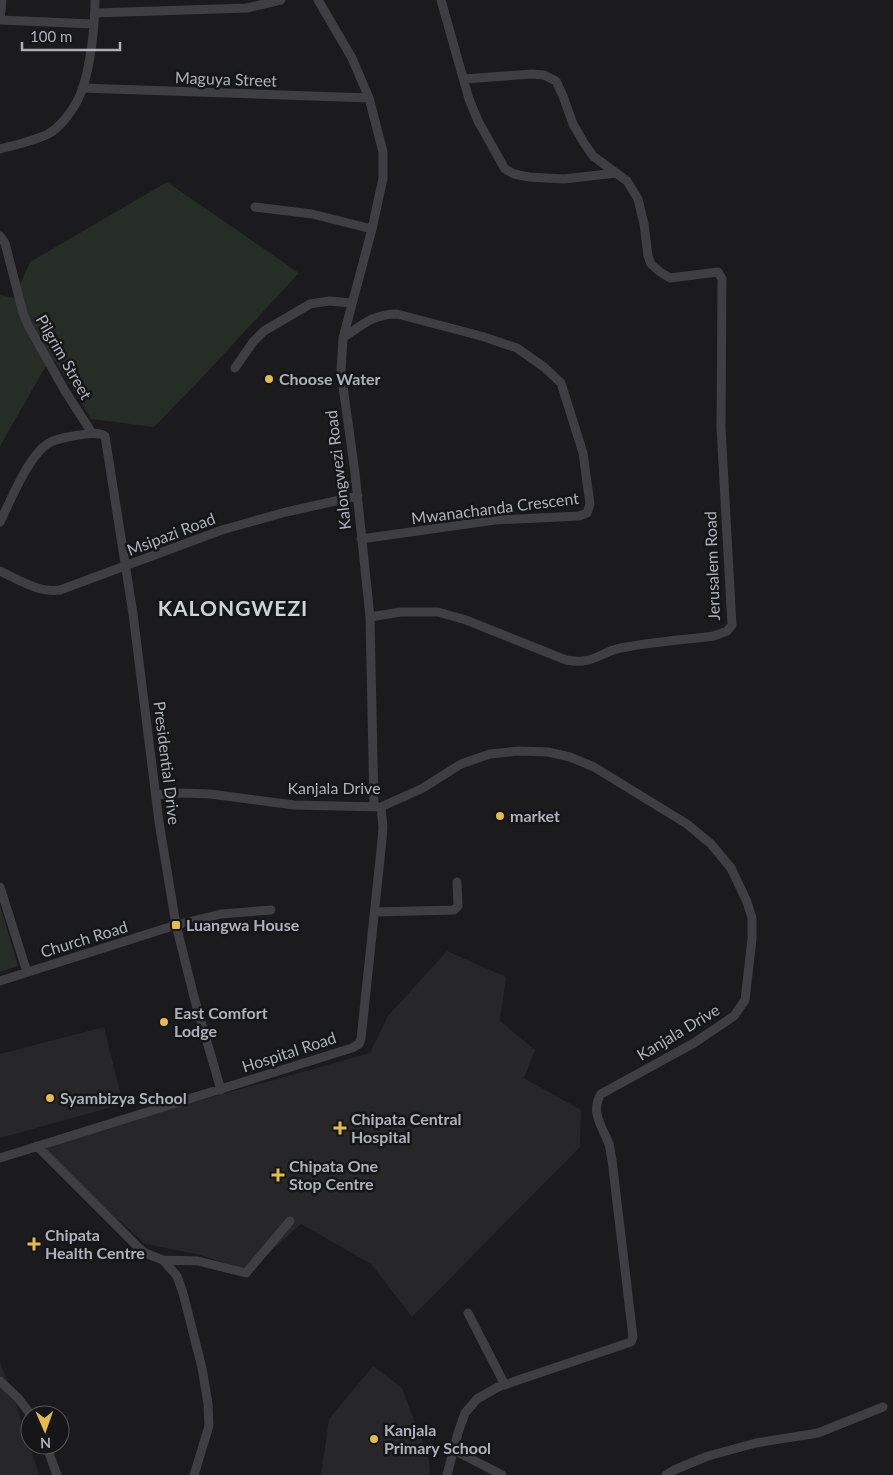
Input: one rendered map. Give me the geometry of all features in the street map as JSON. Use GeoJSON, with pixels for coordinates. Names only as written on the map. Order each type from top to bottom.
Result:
{"type":"FeatureCollection","features":[{"type":"Feature","properties":{"kind":"street"},"geometry":{"type":"LineString","coordinates":[[2,0],[0,20],[94,24]]}},
{"type":"Feature","properties":{"kind":"street"},"geometry":{"type":"LineString","coordinates":[[0,150],[49,133],[67,117],[80,96],[82,88],[94,24],[95,0]]}},
{"type":"Feature","properties":{"kind":"street"},"geometry":{"type":"LineString","coordinates":[[95,13],[247,8],[281,0]]}},
{"type":"Feature","properties":{"kind":"street","name":"Kalongwezi Road"},"geometry":{"type":"LineString","coordinates":[[318,0],[352,58],[369,98],[383,152],[384,165],[372,229],[343,338],[341,372],[358,496],[370,617],[378,807]]}},
{"type":"Feature","properties":{"kind":"street"},"geometry":{"type":"LineString","coordinates":[[441,0],[469,99],[478,121],[504,169],[508,172],[529,177],[564,179],[616,173]]}},
{"type":"Feature","properties":{"kind":"street"},"geometry":{"type":"LineString","coordinates":[[464,78],[532,74],[556,80],[564,96],[573,124],[584,143],[593,156],[616,173]]}},
{"type":"Feature","properties":{"kind":"street","name":"Maguya Street"},"geometry":{"type":"LineString","coordinates":[[82,88],[369,98]]}},
{"type":"Feature","properties":{"kind":"street","name":"Jerusalem Road"},"geometry":{"type":"LineString","coordinates":[[370,617],[401,612],[438,612],[466,620],[566,660],[577,662],[588,662],[619,648],[714,636],[727,631],[732,625],[721,428],[722,279],[718,272],[670,278],[651,264],[638,199],[627,180],[616,173]]}},
{"type":"Feature","properties":{"kind":"street"},"geometry":{"type":"LineString","coordinates":[[255,207],[312,214],[372,229]]}},
{"type":"Feature","properties":{"kind":"street","name":"Pilgrim Street"},"geometry":{"type":"LineString","coordinates":[[0,236],[5,243],[23,313],[29,327],[92,433]]}},
{"type":"Feature","properties":{"kind":"street"},"geometry":{"type":"LineString","coordinates":[[235,368],[253,342],[264,331],[310,304],[329,301],[352,303]]}},
{"type":"Feature","properties":{"kind":"street","name":"Mwanachanda Crescent"},"geometry":{"type":"LineString","coordinates":[[343,338],[372,318],[384,314],[397,314],[481,336],[517,348],[544,366],[561,383],[582,453],[590,504],[587,513],[579,516],[495,520],[361,539]]}},
{"type":"Feature","properties":{"kind":"street"},"geometry":{"type":"LineString","coordinates":[[0,522],[22,479],[37,455],[48,443],[92,433]]}},
{"type":"Feature","properties":{"kind":"street","name":"Presidential Drive"},"geometry":{"type":"LineString","coordinates":[[92,433],[100,433],[105,436],[126,567],[156,795],[176,925],[194,997],[221,1090]]}},
{"type":"Feature","properties":{"kind":"street","name":"Msipazi Road"},"geometry":{"type":"LineString","coordinates":[[0,571],[38,589],[50,592],[60,590],[222,530],[358,496]]}},
{"type":"Feature","properties":{"kind":"street","name":"Kanjala Drive"},"geometry":{"type":"LineString","coordinates":[[156,795],[182,792],[294,805],[378,807],[423,788],[461,764],[490,754],[519,751],[548,752],[570,757],[594,767],[687,824],[711,844],[731,868],[748,902],[752,918],[752,939],[745,1000],[741,1009],[734,1016],[694,1043],[601,1094],[596,1102],[596,1112],[609,1145],[612,1160],[633,1337],[631,1342],[505,1385],[477,1399],[465,1413],[447,1475]]}},
{"type":"Feature","properties":{"kind":"street","name":"Hospital Road"},"geometry":{"type":"LineString","coordinates":[[0,1158],[221,1090],[352,1048],[359,1044],[383,827],[378,807]]}},
{"type":"Feature","properties":{"kind":"street"},"geometry":{"type":"LineString","coordinates":[[375,912],[454,910],[458,906],[457,882]]}},
{"type":"Feature","properties":{"kind":"street"},"geometry":{"type":"LineString","coordinates":[[0,887],[26,972]]}},
{"type":"Feature","properties":{"kind":"street","name":"Church Road"},"geometry":{"type":"LineString","coordinates":[[0,981],[176,925],[221,914],[271,910]]}},
{"type":"Feature","properties":{"kind":"street"},"geometry":{"type":"LineString","coordinates":[[36,1146],[139,1248],[145,1253],[163,1260],[198,1261],[246,1273],[290,1221]]}},
{"type":"Feature","properties":{"kind":"street"},"geometry":{"type":"LineString","coordinates":[[163,1260],[177,1276],[183,1293],[202,1368],[208,1404],[209,1426],[194,1475]]}},
{"type":"Feature","properties":{"kind":"street"},"geometry":{"type":"LineString","coordinates":[[468,1314],[505,1385]]}},
{"type":"Feature","properties":{"kind":"street"},"geometry":{"type":"LineString","coordinates":[[0,1381],[23,1405]]}},
{"type":"Feature","properties":{"kind":"street"},"geometry":{"type":"LineString","coordinates":[[666,1475],[708,1456],[756,1443],[818,1433],[883,1408]]}},
{"type":"Feature","properties":{"kind":"street"},"geometry":{"type":"LineString","coordinates":[[454,1450],[502,1475]]}},
{"type":"Feature","properties":{"kind":"street"},"geometry":{"type":"LineString","coordinates":[[50,1455],[57,1475]]}},
{"type":"Feature","properties":{"kind":"shaded area"},"geometry":{"type":"Polygon","coordinates":[[[167,182],[299,273],[154,427],[91,419],[55,361],[46,366],[0,446],[0,295],[14,298],[30,262],[167,182]]]}},
{"type":"Feature","properties":{"kind":"shaded area"},"geometry":{"type":"Polygon","coordinates":[[[0,905],[18,966],[0,972],[0,905]]]}},
{"type":"Feature","properties":{"kind":"shaded area","name":"Chipata Central Hospital"},"geometry":{"type":"Polygon","coordinates":[[[447,951],[506,977],[500,1021],[535,1050],[524,1078],[581,1110],[580,1147],[412,1317],[371,1264],[301,1224],[249,1271],[201,1255],[145,1244],[37,1146],[370,1053],[388,1016],[447,951]]]}},
{"type":"Feature","properties":{"kind":"shaded area"},"geometry":{"type":"Polygon","coordinates":[[[104,1027],[123,1104],[0,1138],[0,1054],[104,1027]]]}},
{"type":"Feature","properties":{"kind":"shaded area"},"geometry":{"type":"Polygon","coordinates":[[[0,1362],[20,1416],[20,1455],[33,1455],[39,1475],[0,1475],[0,1362]]]}},
{"type":"Feature","properties":{"kind":"shaded area","name":"Kanjala Primary School"},"geometry":{"type":"Polygon","coordinates":[[[373,1366],[402,1388],[429,1459],[430,1475],[321,1475],[329,1419],[373,1366]]]}},
{"type":"Feature","properties":{"kind":"place","name":"Choose Water"},"geometry":{"type":"Point","coordinates":[269,379]}},
{"type":"Feature","properties":{"kind":"place","name":"market"},"geometry":{"type":"Point","coordinates":[500,816]}},
{"type":"Feature","properties":{"kind":"place","name":"Luangwa House"},"geometry":{"type":"Point","coordinates":[176,925]}},
{"type":"Feature","properties":{"kind":"place","name":"East Comfort Lodge"},"geometry":{"type":"Point","coordinates":[164,1022]}},
{"type":"Feature","properties":{"kind":"place","name":"Syambizya School"},"geometry":{"type":"Point","coordinates":[50,1098]}},
{"type":"Feature","properties":{"kind":"place","name":"Chipata Central Hospital"},"geometry":{"type":"Point","coordinates":[340,1128]}},
{"type":"Feature","properties":{"kind":"place","name":"Chipata One Stop Centre"},"geometry":{"type":"Point","coordinates":[278,1175]}},
{"type":"Feature","properties":{"kind":"place","name":"Chipata Health Centre"},"geometry":{"type":"Point","coordinates":[34,1244]}},
{"type":"Feature","properties":{"kind":"place","name":"Kanjala Primary School"},"geometry":{"type":"Point","coordinates":[374,1439]}},
{"type":"Feature","properties":{"kind":"district","name":"KALONGWEZI"},"geometry":{"type":"Point","coordinates":[233,609]}}]}
